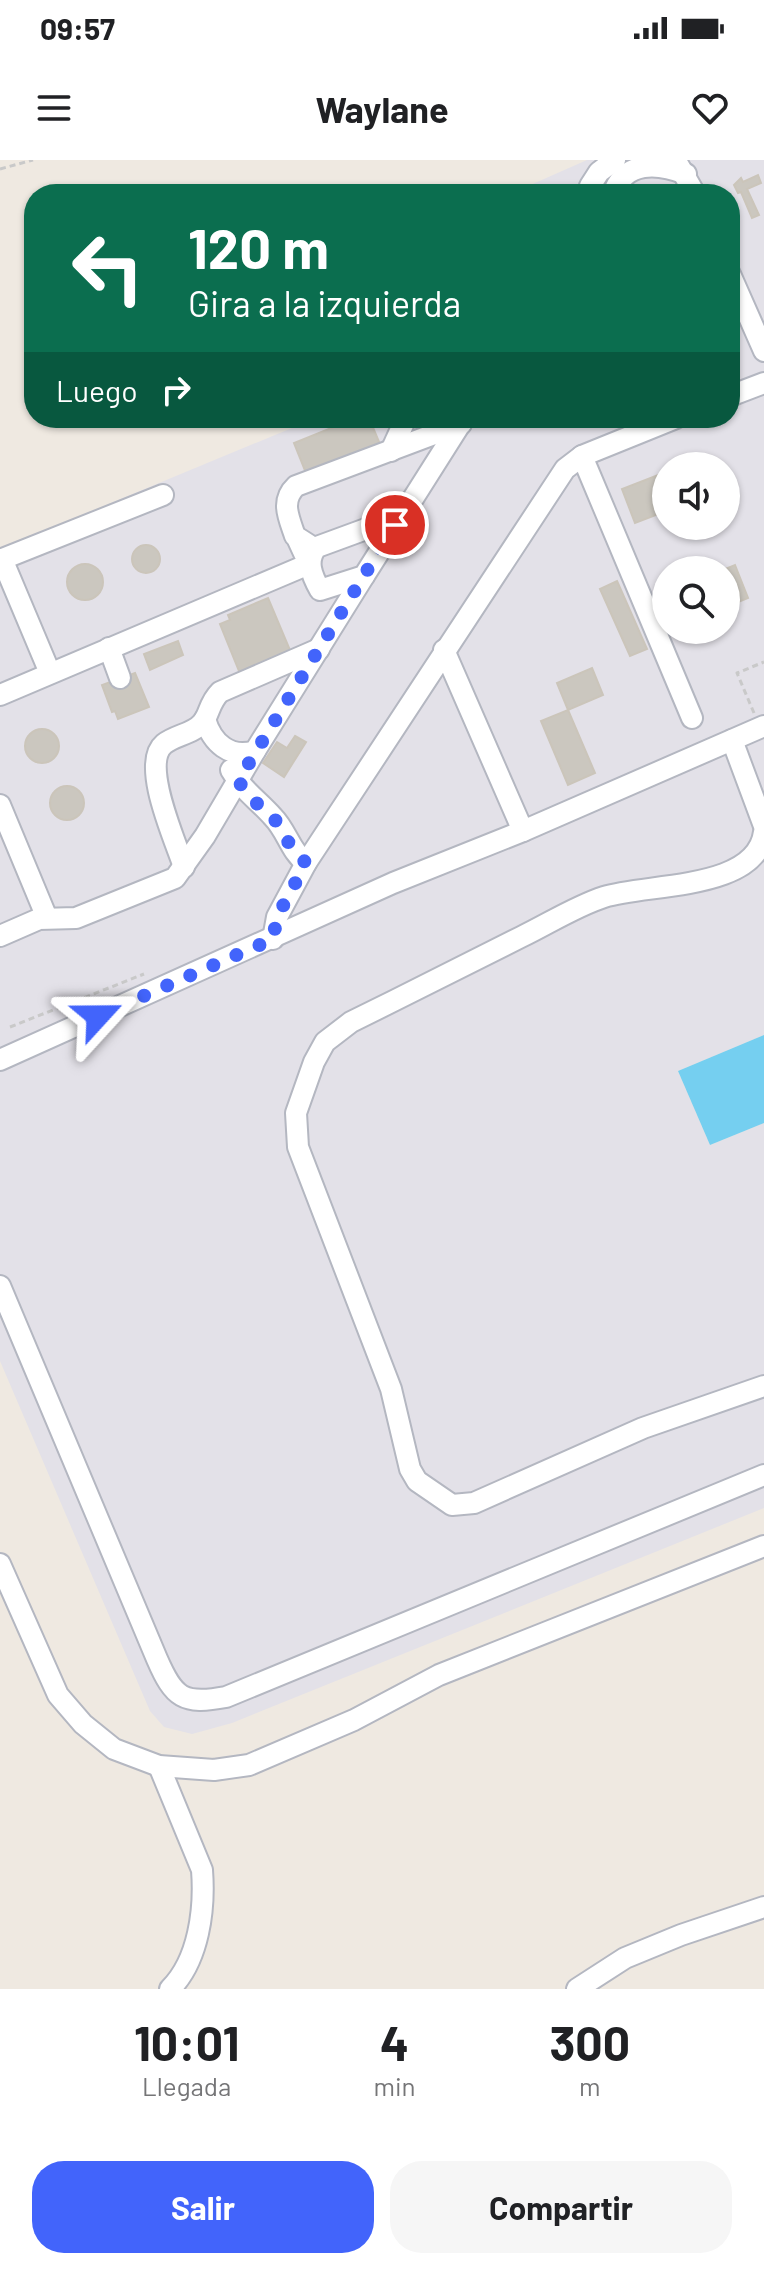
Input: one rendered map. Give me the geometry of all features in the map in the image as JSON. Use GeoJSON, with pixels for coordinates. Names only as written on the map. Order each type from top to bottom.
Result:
{"type":"FeatureCollection","features":[{"type":"Feature","properties":{"kind":"lane"},"geometry":{"type":"LineString","coordinates":[[591,184],[599,172],[615,160]]}},
{"type":"Feature","properties":{"kind":"lane"},"geometry":{"type":"LineString","coordinates":[[618,184],[635,168],[680,167]]}},
{"type":"Feature","properties":{"kind":"lane"},"geometry":{"type":"LineString","coordinates":[[740,297],[764,351]]}},
{"type":"Feature","properties":{"kind":"lane"},"geometry":{"type":"LineString","coordinates":[[740,392],[764,383]]}},
{"type":"Feature","properties":{"kind":"lane"},"geometry":{"type":"LineString","coordinates":[[391,451],[401,428]]}},
{"type":"Feature","properties":{"kind":"lane"},"geometry":{"type":"LineString","coordinates":[[364,576],[320,590],[308,550],[287,512],[286,503],[291,491],[296,486],[447,428]]}},
{"type":"Feature","properties":{"kind":"lane"},"geometry":{"type":"LineString","coordinates":[[0,936],[47,918],[76,918],[175,878],[207,833],[405,509],[461,428]]}},
{"type":"Feature","properties":{"kind":"lane"},"geometry":{"type":"LineString","coordinates":[[273,939],[277,917],[306,863],[565,469],[582,456],[663,428]]}},
{"type":"Feature","properties":{"kind":"lane"},"geometry":{"type":"LineString","coordinates":[[582,456],[692,718]]}},
{"type":"Feature","properties":{"kind":"lane"},"geometry":{"type":"LineString","coordinates":[[50,673],[1,559],[163,495]]}},
{"type":"Feature","properties":{"kind":"lane"},"geometry":{"type":"LineString","coordinates":[[0,695],[109,648],[308,550],[366,529],[405,509]]}},
{"type":"Feature","properties":{"kind":"lane"},"geometry":{"type":"LineString","coordinates":[[366,529],[374,536],[378,553]]}},
{"type":"Feature","properties":{"kind":"lane"},"geometry":{"type":"LineString","coordinates":[[109,648],[120,678]]}},
{"type":"Feature","properties":{"kind":"lane"},"geometry":{"type":"LineString","coordinates":[[184,867],[159,793],[156,759],[165,743],[200,726],[210,702],[220,692],[319,649]]}},
{"type":"Feature","properties":{"kind":"lane"},"geometry":{"type":"LineString","coordinates":[[444,650],[523,831]]}},
{"type":"Feature","properties":{"kind":"lane"},"geometry":{"type":"LineString","coordinates":[[205,719],[238,781],[254,801],[274,818],[293,850],[306,863]]}},
{"type":"Feature","properties":{"kind":"lane"},"geometry":{"type":"LineString","coordinates":[[0,1060],[393,883],[523,831],[732,740],[759,720]]}},
{"type":"Feature","properties":{"kind":"lane"},"geometry":{"type":"LineString","coordinates":[[732,740],[764,829],[763,844],[746,861],[727,874],[700,881],[603,897],[351,1022],[325,1042],[314,1062],[296,1113],[295,1130],[298,1147],[391,1389],[410,1469],[417,1481],[452,1505],[474,1503],[643,1428],[764,1386]]}},
{"type":"Feature","properties":{"kind":"lane"},"geometry":{"type":"LineString","coordinates":[[216,742],[237,753],[255,751]]}},
{"type":"Feature","properties":{"kind":"lane"},"geometry":{"type":"LineString","coordinates":[[0,805],[47,918]]}},
{"type":"Feature","properties":{"kind":"lane"},"geometry":{"type":"LineString","coordinates":[[173,833],[193,836],[207,833]]}},
{"type":"Feature","properties":{"kind":"lane"},"geometry":{"type":"LineString","coordinates":[[0,1286],[167,1682],[177,1695],[187,1699],[203,1701],[226,1697],[764,1475]]}},
{"type":"Feature","properties":{"kind":"lane"},"geometry":{"type":"LineString","coordinates":[[0,1564],[58,1695],[83,1724],[114,1749],[159,1766],[214,1770],[249,1765],[354,1720],[439,1675],[764,1546]]}},
{"type":"Feature","properties":{"kind":"lane"},"geometry":{"type":"LineString","coordinates":[[159,1766],[202,1870],[203,1888],[197,1942],[179,1981],[170,1989]]}},
{"type":"Feature","properties":{"kind":"lane"},"geometry":{"type":"LineString","coordinates":[[577,1989],[625,1958],[764,1907]]}},
{"type":"Feature","properties":{"kind":"path"},"geometry":{"type":"LineString","coordinates":[[0,169],[33,160]]}},
{"type":"Feature","properties":{"kind":"path"},"geometry":{"type":"LineString","coordinates":[[759,720],[737,673],[764,662]]}},
{"type":"Feature","properties":{"kind":"path"},"geometry":{"type":"LineString","coordinates":[[10,1027],[151,971]]}},
{"type":"Feature","properties":{"kind":"shaded area"},"geometry":{"type":"Polygon","coordinates":[[[587,160],[764,160],[764,1035],[678,1071],[710,1145],[764,1123],[764,1508],[232,1723],[192,1734],[164,1727],[150,1711],[0,1361],[0,549],[292,428],[740,428],[740,184],[533,184],[587,160]]]}},
{"type":"Feature","properties":{"kind":"water"},"geometry":{"type":"Polygon","coordinates":[[[764,1035],[764,1123],[710,1145],[678,1071],[764,1035]]]}},
{"type":"Feature","properties":{"kind":"building"},"geometry":{"type":"Polygon","coordinates":[[[758,175],[761,183],[747,189],[759,215],[752,218],[740,192],[740,184],[735,184],[741,178],[743,182],[758,175]]]}},
{"type":"Feature","properties":{"kind":"building"},"geometry":{"type":"Polygon","coordinates":[[[331,428],[373,428],[382,449],[308,478],[294,443],[331,428]]]}},
{"type":"Feature","properties":{"kind":"building"},"geometry":{"type":"Polygon","coordinates":[[[652,477],[652,516],[635,523],[622,489],[652,477]]]}},
{"type":"Feature","properties":{"kind":"building"},"geometry":{"type":"Polygon","coordinates":[[[146,545],[156,549],[160,559],[156,569],[146,573],[136,569],[132,559],[136,549],[146,545]]]}},
{"type":"Feature","properties":{"kind":"building"},"geometry":{"type":"Polygon","coordinates":[[[85,564],[98,569],[103,582],[98,595],[85,600],[72,595],[67,582],[72,569],[85,564]]]}},
{"type":"Feature","properties":{"kind":"building"},"geometry":{"type":"Polygon","coordinates":[[[740,578],[748,598],[740,601],[740,578]]]}},
{"type":"Feature","properties":{"kind":"building"},"geometry":{"type":"Polygon","coordinates":[[[617,581],[647,649],[630,656],[600,589],[617,581]]]}},
{"type":"Feature","properties":{"kind":"building"},"geometry":{"type":"Polygon","coordinates":[[[268,598],[292,655],[241,676],[220,624],[230,620],[228,615],[268,598]]]}},
{"type":"Feature","properties":{"kind":"building"},"geometry":{"type":"Polygon","coordinates":[[[178,641],[183,655],[150,670],[144,654],[178,641]]]}},
{"type":"Feature","properties":{"kind":"building"},"geometry":{"type":"Polygon","coordinates":[[[592,668],[603,695],[568,710],[557,683],[592,668]]]}},
{"type":"Feature","properties":{"kind":"building"},"geometry":{"type":"Polygon","coordinates":[[[135,673],[149,707],[118,719],[115,711],[112,712],[102,685],[135,673]]]}},
{"type":"Feature","properties":{"kind":"building"},"geometry":{"type":"Polygon","coordinates":[[[568,710],[595,773],[568,785],[541,721],[568,710]]]}},
{"type":"Feature","properties":{"kind":"building"},"geometry":{"type":"Polygon","coordinates":[[[42,729],[54,734],[59,746],[54,758],[42,763],[30,758],[25,746],[30,734],[42,729]]]}},
{"type":"Feature","properties":{"kind":"building"},"geometry":{"type":"Polygon","coordinates":[[[295,736],[306,742],[284,777],[263,763],[277,742],[287,748],[295,736]]]}},
{"type":"Feature","properties":{"kind":"building"},"geometry":{"type":"Polygon","coordinates":[[[67,786],[79,791],[84,803],[79,815],[67,820],[55,815],[50,803],[55,791],[67,786]]]}},
{"type":"Feature","properties":{"kind":"route"},"geometry":{"type":"LineString","coordinates":[[98,1016],[273,939],[277,917],[306,863],[293,850],[274,818],[254,801],[238,781],[395,525]]}}]}
